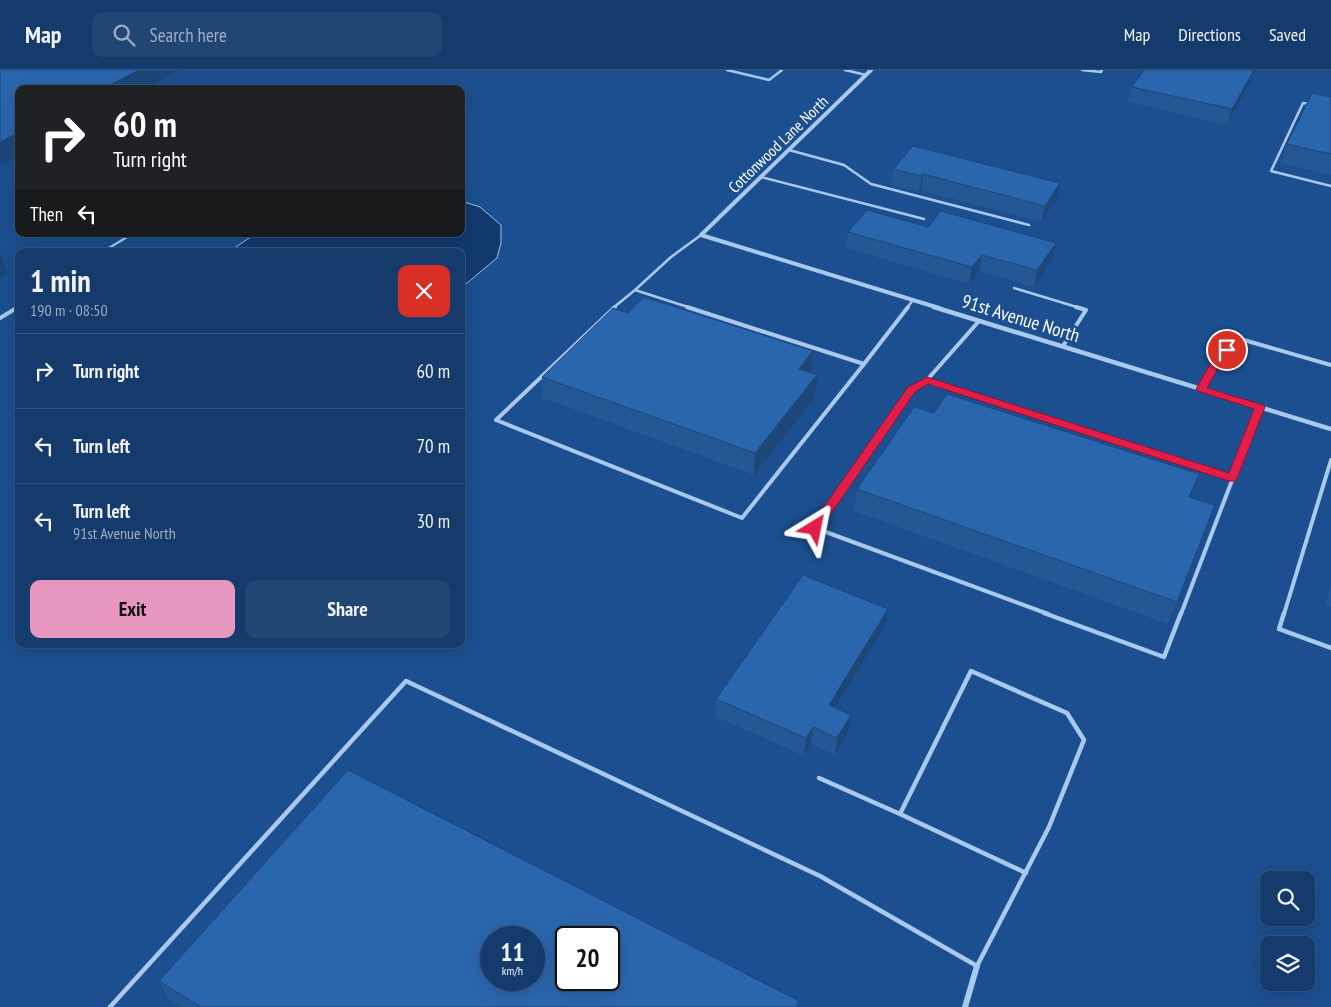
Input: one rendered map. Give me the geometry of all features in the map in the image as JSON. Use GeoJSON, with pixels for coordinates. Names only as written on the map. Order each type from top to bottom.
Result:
{"type":"FeatureCollection","features":[{"type":"Feature","properties":{"kind":"street","name":"Cottonwood Lane North"},"geometry":{"type":"LineString","coordinates":[[701,235],[871,70]]}},
{"type":"Feature","properties":{"kind":"street","name":"91st Avenue North"},"geometry":{"type":"LineString","coordinates":[[701,235],[1331,429]]}},
{"type":"Feature","properties":{"kind":"street"},"geometry":{"type":"LineString","coordinates":[[965,1007],[977,966]]}},
{"type":"Feature","properties":{"kind":"lane"},"geometry":{"type":"LineString","coordinates":[[727,70],[769,80],[782,70]]}},
{"type":"Feature","properties":{"kind":"lane"},"geometry":{"type":"LineString","coordinates":[[845,70],[866,75]]}},
{"type":"Feature","properties":{"kind":"lane"},"geometry":{"type":"LineString","coordinates":[[1082,70],[1101,72],[1102,70]]}},
{"type":"Feature","properties":{"kind":"lane"},"geometry":{"type":"LineString","coordinates":[[1312,105],[1303,103],[1271,171],[1331,186]]}},
{"type":"Feature","properties":{"kind":"lane"},"geometry":{"type":"LineString","coordinates":[[789,150],[844,165],[872,184],[1028,225]]}},
{"type":"Feature","properties":{"kind":"lane"},"geometry":{"type":"LineString","coordinates":[[760,177],[924,219]]}},
{"type":"Feature","properties":{"kind":"lane"},"geometry":{"type":"LineString","coordinates":[[701,235],[671,257],[605,315],[496,420],[742,518],[913,300]]}},
{"type":"Feature","properties":{"kind":"lane"},"geometry":{"type":"LineString","coordinates":[[109,248],[127,237]]}},
{"type":"Feature","properties":{"kind":"lane"},"geometry":{"type":"LineString","coordinates":[[1014,288],[1086,310],[1063,346]]}},
{"type":"Feature","properties":{"kind":"lane"},"geometry":{"type":"LineString","coordinates":[[635,290],[864,364]]}},
{"type":"Feature","properties":{"kind":"lane"},"geometry":{"type":"LineString","coordinates":[[0,318],[15,309]]}},
{"type":"Feature","properties":{"kind":"lane"},"geometry":{"type":"LineString","coordinates":[[979,320],[927,380],[912,389],[815,528],[1164,657],[1260,407]]}},
{"type":"Feature","properties":{"kind":"lane"},"geometry":{"type":"LineString","coordinates":[[1202,389],[1217,362],[1237,338],[1331,365]]}},
{"type":"Feature","properties":{"kind":"lane"},"geometry":{"type":"LineString","coordinates":[[927,380],[1233,478]]}},
{"type":"Feature","properties":{"kind":"lane"},"geometry":{"type":"LineString","coordinates":[[1331,460],[1279,628],[1331,648]]}},
{"type":"Feature","properties":{"kind":"lane"},"geometry":{"type":"LineString","coordinates":[[110,1007],[406,681],[820,876],[977,966],[1026,873],[1074,769],[1084,740],[1067,713],[971,671],[900,814]]}},
{"type":"Feature","properties":{"kind":"lane"},"geometry":{"type":"LineString","coordinates":[[820,778],[1026,873]]}},
{"type":"Feature","properties":{"kind":"water"},"geometry":{"type":"Polygon","coordinates":[[[465,202],[480,207],[501,225],[501,243],[497,258],[465,285],[465,248],[234,248],[251,237],[465,237],[465,202]]]}},
{"type":"Feature","properties":{"kind":"building"},"geometry":{"type":"Polygon","coordinates":[[[0,70],[139,70],[110,85],[15,85],[15,134],[0,142],[0,70]]]}},
{"type":"Feature","properties":{"kind":"building"},"geometry":{"type":"Polygon","coordinates":[[[1144,70],[1254,70],[1232,109],[1132,87],[1144,70]]]}},
{"type":"Feature","properties":{"kind":"building"},"geometry":{"type":"Polygon","coordinates":[[[1312,93],[1331,97],[1331,154],[1287,144],[1312,93]]]}},
{"type":"Feature","properties":{"kind":"building"},"geometry":{"type":"Polygon","coordinates":[[[913,146],[1060,183],[1045,206],[923,174],[922,176],[893,169],[913,146]]]}},
{"type":"Feature","properties":{"kind":"building"},"geometry":{"type":"Polygon","coordinates":[[[867,210],[928,227],[941,211],[1056,243],[1037,270],[982,255],[972,267],[848,232],[867,210]]]}},
{"type":"Feature","properties":{"kind":"building"},"geometry":{"type":"Polygon","coordinates":[[[644,297],[813,351],[799,369],[817,375],[755,453],[542,377],[613,308],[628,313],[644,297]]]}},
{"type":"Feature","properties":{"kind":"building"},"geometry":{"type":"Polygon","coordinates":[[[947,394],[1199,474],[1189,497],[1215,505],[1177,602],[857,489],[914,407],[934,413],[947,394]]]}},
{"type":"Feature","properties":{"kind":"building"},"geometry":{"type":"Polygon","coordinates":[[[803,575],[888,609],[829,705],[851,715],[837,738],[813,727],[806,738],[716,699],[803,575]]]}},
{"type":"Feature","properties":{"kind":"building"},"geometry":{"type":"Polygon","coordinates":[[[348,770],[799,1001],[796,1007],[201,1007],[159,981],[348,770]]]}},
{"type":"Feature","properties":{"kind":"route"},"geometry":{"type":"LineString","coordinates":[[815,528],[912,389],[927,380],[1233,478],[1260,407],[1202,389],[1217,362],[1227,350]]}}]}
